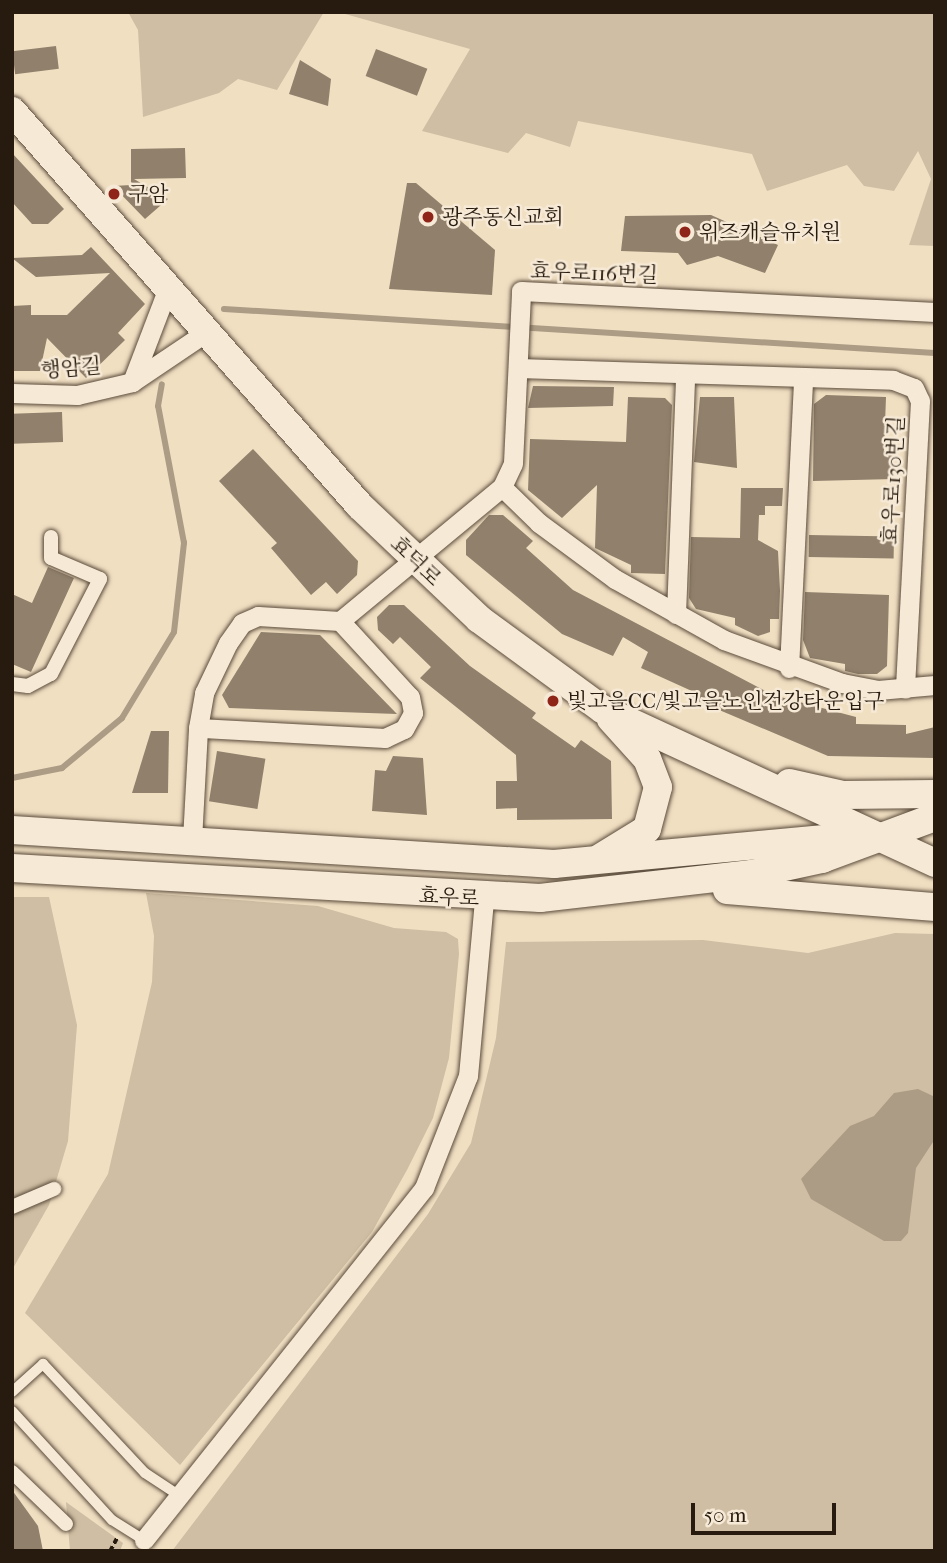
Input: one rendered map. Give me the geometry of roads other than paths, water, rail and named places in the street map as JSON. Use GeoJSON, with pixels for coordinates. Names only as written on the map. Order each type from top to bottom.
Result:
{"type":"FeatureCollection","features":[{"type":"Feature","properties":{"kind":"main road","name":"효덕로"},"geometry":{"type":"LineString","coordinates":[[12,111],[169,285],[205,333],[416,562],[479,619],[602,709],[935,863]]}},
{"type":"Feature","properties":{"kind":"main road"},"geometry":{"type":"LineString","coordinates":[[595,862],[647,829],[658,787],[647,759],[602,709]]}},
{"type":"Feature","properties":{"kind":"main road"},"geometry":{"type":"LineString","coordinates":[[699,754],[843,795],[935,794]]}},
{"type":"Feature","properties":{"kind":"main road","name":"효우로"},"geometry":{"type":"LineString","coordinates":[[12,868],[484,900],[668,886],[822,859],[878,835],[935,817]]}},
{"type":"Feature","properties":{"kind":"main road","name":"효우로"},"geometry":{"type":"LineString","coordinates":[[12,830],[516,863],[595,862],[878,835]]}},
{"type":"Feature","properties":{"kind":"main road"},"geometry":{"type":"LineString","coordinates":[[668,886],[935,907]]}},
{"type":"Feature","properties":{"kind":"street","name":"행암길"},"geometry":{"type":"LineString","coordinates":[[132,382],[169,285]]}},
{"type":"Feature","properties":{"kind":"street","name":"효우로116번길"},"geometry":{"type":"LineString","coordinates":[[341,621],[416,562],[502,487],[513,463],[521,291],[935,312]]}},
{"type":"Feature","properties":{"kind":"street","name":"행암길"},"geometry":{"type":"LineString","coordinates":[[12,393],[85,394],[132,382],[205,333]]}},
{"type":"Feature","properties":{"kind":"street","name":"효우로130번길"},"geometry":{"type":"LineString","coordinates":[[518,360],[685,375],[893,380],[918,394],[905,689]]}},
{"type":"Feature","properties":{"kind":"street"},"geometry":{"type":"LineString","coordinates":[[676,614],[685,375]]}},
{"type":"Feature","properties":{"kind":"street"},"geometry":{"type":"LineString","coordinates":[[789,668],[803,379]]}},
{"type":"Feature","properties":{"kind":"street"},"geometry":{"type":"LineString","coordinates":[[502,487],[550,531],[676,614],[789,668],[854,685],[905,689],[935,685]]}},
{"type":"Feature","properties":{"kind":"street"},"geometry":{"type":"LineString","coordinates":[[12,684],[28,686],[51,674],[100,579],[51,558],[51,537]]}},
{"type":"Feature","properties":{"kind":"street"},"geometry":{"type":"LineString","coordinates":[[192,840],[198,729],[204,693],[242,623],[258,616],[341,621],[410,697],[413,713],[404,729],[385,738],[198,729]]}},
{"type":"Feature","properties":{"kind":"street"},"geometry":{"type":"LineString","coordinates":[[144,1540],[386,1241],[444,1150],[474,1048],[484,900]]}},
{"type":"Feature","properties":{"kind":"street"},"geometry":{"type":"LineString","coordinates":[[12,1207],[54,1189]]}},
{"type":"Feature","properties":{"kind":"street"},"geometry":{"type":"LineString","coordinates":[[12,1472],[66,1524]]}},
{"type":"Feature","properties":{"kind":"lane"},"geometry":{"type":"LineString","coordinates":[[12,1392],[43,1364],[145,1473],[180,1496]]}},
{"type":"Feature","properties":{"kind":"lane"},"geometry":{"type":"LineString","coordinates":[[12,1411],[112,1520],[144,1540]]}},
{"type":"Feature","properties":{"kind":"waterway"},"geometry":{"type":"LineString","coordinates":[[224,309],[935,353]]}},
{"type":"Feature","properties":{"kind":"waterway"},"geometry":{"type":"LineString","coordinates":[[12,778],[62,768],[122,718],[174,632],[184,543],[158,406],[162,384]]}},
{"type":"Feature","properties":{"kind":"place","name":"구암"},"geometry":{"type":"Point","coordinates":[114,194]}},
{"type":"Feature","properties":{"kind":"place","name":"광주동신교회"},"geometry":{"type":"Point","coordinates":[428,217]}},
{"type":"Feature","properties":{"kind":"place","name":"위즈캐슬유치원"},"geometry":{"type":"Point","coordinates":[685,232]}},
{"type":"Feature","properties":{"kind":"place","name":"빛고을CC/빛고을노인건강타운입구"},"geometry":{"type":"Point","coordinates":[553,701]}}]}
